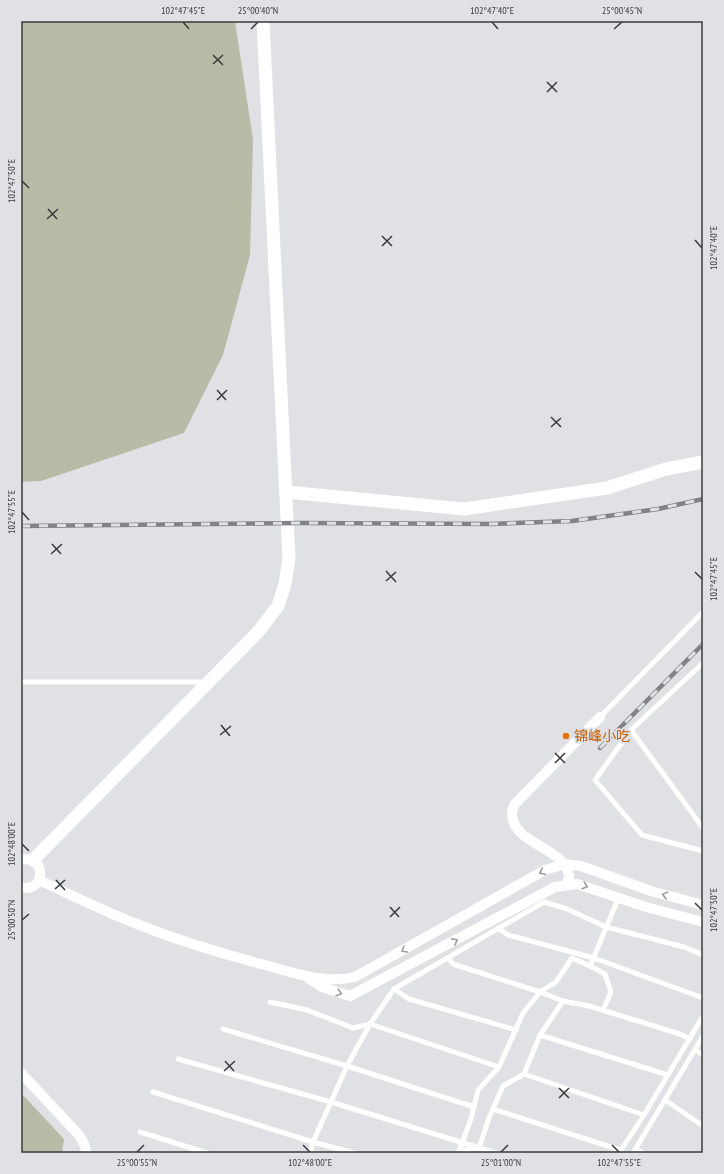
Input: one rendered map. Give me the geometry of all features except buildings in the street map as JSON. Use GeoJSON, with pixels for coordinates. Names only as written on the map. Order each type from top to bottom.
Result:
{"type":"FeatureCollection","features":[{"type":"Feature","properties":{"kind":"street"},"geometry":{"type":"LineString","coordinates":[[21,887],[32,887],[39,880],[41,872],[39,867],[27,860],[258,632],[278,606],[285,584],[289,559],[263,21]]}},
{"type":"Feature","properties":{"kind":"street"},"geometry":{"type":"LineString","coordinates":[[286,492],[464,509],[607,488],[666,469],[703,462]]}},
{"type":"Feature","properties":{"kind":"street"},"geometry":{"type":"LineString","coordinates":[[600,717],[514,805],[512,814],[514,821],[521,832],[528,838],[556,856],[651,891],[703,905]]}},
{"type":"Feature","properties":{"kind":"street"},"geometry":{"type":"LineString","coordinates":[[556,856],[564,864],[569,876],[566,885]]}},
{"type":"Feature","properties":{"kind":"street"},"geometry":{"type":"LineString","coordinates":[[39,880],[141,926],[232,956],[305,976],[329,980],[345,980],[355,977],[544,870],[564,864],[581,866]]}},
{"type":"Feature","properties":{"kind":"street"},"geometry":{"type":"LineString","coordinates":[[305,976],[322,987],[350,996],[555,887],[566,885],[577,884],[646,907],[703,922]]}},
{"type":"Feature","properties":{"kind":"street"},"geometry":{"type":"LineString","coordinates":[[21,1073],[79,1135],[85,1146],[86,1153]]}},
{"type":"Feature","properties":{"kind":"lane"},"geometry":{"type":"LineString","coordinates":[[600,717],[703,612]]}},
{"type":"Feature","properties":{"kind":"lane"},"geometry":{"type":"LineString","coordinates":[[703,663],[631,730],[595,780],[642,835],[703,851]]}},
{"type":"Feature","properties":{"kind":"lane"},"geometry":{"type":"LineString","coordinates":[[21,682],[209,682]]}},
{"type":"Feature","properties":{"kind":"lane"},"geometry":{"type":"LineString","coordinates":[[631,730],[703,828]]}},
{"type":"Feature","properties":{"kind":"lane"},"geometry":{"type":"LineString","coordinates":[[590,966],[618,898]]}},
{"type":"Feature","properties":{"kind":"lane"},"geometry":{"type":"LineString","coordinates":[[310,1153],[313,1142],[347,1066],[370,1024],[394,989],[544,902],[567,909],[606,927],[684,947],[703,954]]}},
{"type":"Feature","properties":{"kind":"lane"},"geometry":{"type":"LineString","coordinates":[[498,928],[508,935],[594,958],[703,998]]}},
{"type":"Feature","properties":{"kind":"lane"},"geometry":{"type":"LineString","coordinates":[[448,958],[453,964],[563,1001],[603,1010],[680,1034],[690,1039]]}},
{"type":"Feature","properties":{"kind":"lane"},"geometry":{"type":"LineString","coordinates":[[479,1148],[459,1152],[478,1090],[499,1067],[523,1013],[540,992],[556,982],[572,958],[605,974],[611,992],[603,1010]]}},
{"type":"Feature","properties":{"kind":"lane"},"geometry":{"type":"LineString","coordinates":[[394,989],[409,999],[516,1030]]}},
{"type":"Feature","properties":{"kind":"lane"},"geometry":{"type":"LineString","coordinates":[[479,1148],[503,1086],[524,1074],[540,1035],[563,1001]]}},
{"type":"Feature","properties":{"kind":"lane"},"geometry":{"type":"LineString","coordinates":[[270,1002],[307,1010],[353,1028],[370,1024],[499,1067]]}},
{"type":"Feature","properties":{"kind":"lane"},"geometry":{"type":"LineString","coordinates":[[493,1110],[620,1152],[644,1115],[703,1016]]}},
{"type":"Feature","properties":{"kind":"lane"},"geometry":{"type":"LineString","coordinates":[[223,1029],[347,1066],[474,1107]]}},
{"type":"Feature","properties":{"kind":"lane"},"geometry":{"type":"LineString","coordinates":[[540,1035],[668,1075]]}},
{"type":"Feature","properties":{"kind":"lane"},"geometry":{"type":"LineString","coordinates":[[643,1153],[635,1151],[703,1036]]}},
{"type":"Feature","properties":{"kind":"lane"},"geometry":{"type":"LineString","coordinates":[[695,1050],[703,1056]]}},
{"type":"Feature","properties":{"kind":"lane"},"geometry":{"type":"LineString","coordinates":[[178,1058],[331,1102],[496,1153]]}},
{"type":"Feature","properties":{"kind":"lane"},"geometry":{"type":"LineString","coordinates":[[524,1074],[644,1115]]}},
{"type":"Feature","properties":{"kind":"lane"},"geometry":{"type":"LineString","coordinates":[[153,1092],[313,1142],[354,1153]]}},
{"type":"Feature","properties":{"kind":"lane"},"geometry":{"type":"LineString","coordinates":[[665,1100],[703,1126]]}},
{"type":"Feature","properties":{"kind":"lane"},"geometry":{"type":"LineString","coordinates":[[140,1132],[207,1153]]}},
{"type":"Feature","properties":{"kind":"green space"},"geometry":{"type":"Polygon","coordinates":[[[21,21],[235,21],[253,140],[250,255],[223,355],[184,433],[41,481],[21,482],[21,21]]]}},
{"type":"Feature","properties":{"kind":"green space"},"geometry":{"type":"Polygon","coordinates":[[[21,1093],[64,1139],[62,1153],[21,1153],[21,1093]]]}},
{"type":"Feature","properties":{"kind":"railway"},"geometry":{"type":"LineString","coordinates":[[21,526],[300,523],[491,524],[572,521],[658,509],[703,499]]}},
{"type":"Feature","properties":{"kind":"railway"},"geometry":{"type":"LineString","coordinates":[[600,748],[703,644]]}},
{"type":"Feature","properties":{"kind":"place","name":"锦峰小吃"},"geometry":{"type":"Point","coordinates":[566,736]}}]}
